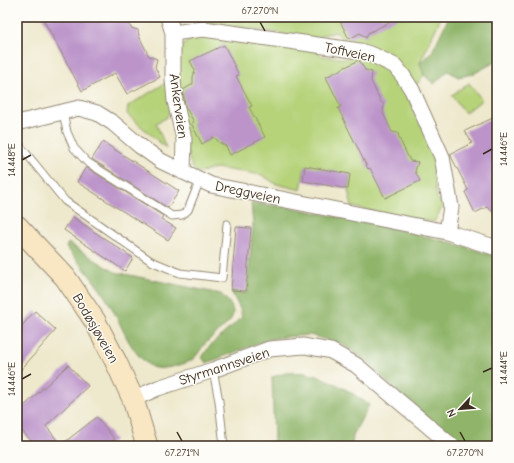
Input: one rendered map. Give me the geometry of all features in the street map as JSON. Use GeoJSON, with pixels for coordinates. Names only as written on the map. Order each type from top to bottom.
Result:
{"type":"FeatureCollection","features":[{"type":"Feature","properties":{"kind":"street","name":"Ankerveien"},"geometry":{"type":"LineString","coordinates":[[168,17],[173,32],[174,86],[184,139],[183,172]]}},
{"type":"Feature","properties":{"kind":"street","name":"Toftveien"},"geometry":{"type":"LineString","coordinates":[[173,32],[203,29],[360,51],[373,55],[395,66],[412,90],[442,157],[451,206],[447,232]]}},
{"type":"Feature","properties":{"kind":"street","name":"Dreggveien"},"geometry":{"type":"LineString","coordinates":[[17,123],[79,108],[97,112],[161,161],[211,185],[447,232],[497,248]]}},
{"type":"Feature","properties":{"kind":"street","name":"Bodøsjøveien"},"geometry":{"type":"LineString","coordinates":[[17,226],[65,277],[95,321],[133,399],[147,446]]}},
{"type":"Feature","properties":{"kind":"street","name":"Styrmannsveien"},"geometry":{"type":"LineString","coordinates":[[133,399],[158,388],[213,370],[269,349],[304,346],[331,351],[356,365],[452,446]]}},
{"type":"Feature","properties":{"kind":"lane"},"geometry":{"type":"LineString","coordinates":[[63,112],[67,132],[74,148],[87,162],[172,216],[182,215],[188,210],[200,180]]}},
{"type":"Feature","properties":{"kind":"lane"},"geometry":{"type":"LineString","coordinates":[[17,142],[65,201],[152,261],[180,273],[222,278],[226,224]]}},
{"type":"Feature","properties":{"kind":"lane"},"geometry":{"type":"LineString","coordinates":[[213,370],[220,401],[224,446]]}},
{"type":"Feature","properties":{"kind":"green space"},"geometry":{"type":"Polygon","coordinates":[[[175,17],[441,17],[420,63],[424,75],[416,85],[347,44],[336,32],[322,35],[316,42],[284,34],[175,17]]]}},
{"type":"Feature","properties":{"kind":"green space"},"geometry":{"type":"Polygon","coordinates":[[[447,17],[497,17],[497,61],[473,74],[458,77],[448,71],[434,84],[424,75],[420,63],[432,52],[447,21],[447,17]]]}},
{"type":"Feature","properties":{"kind":"green space"},"geometry":{"type":"Polygon","coordinates":[[[209,33],[314,49],[322,56],[347,59],[355,54],[398,76],[439,159],[433,172],[437,198],[443,206],[434,222],[352,207],[348,190],[350,175],[305,167],[301,190],[276,184],[262,175],[216,168],[199,173],[196,171],[192,167],[189,158],[183,126],[179,87],[180,55],[184,44],[194,38],[209,33]]]}},
{"type":"Feature","properties":{"kind":"green space"},"geometry":{"type":"Polygon","coordinates":[[[167,82],[171,109],[166,118],[156,123],[166,148],[127,114],[128,106],[167,82]]]}},
{"type":"Feature","properties":{"kind":"green space"},"geometry":{"type":"Polygon","coordinates":[[[469,83],[482,100],[465,113],[452,95],[469,83]]]}},
{"type":"Feature","properties":{"kind":"green space"},"geometry":{"type":"Polygon","coordinates":[[[251,203],[294,208],[390,228],[457,244],[497,257],[497,446],[462,446],[391,386],[369,363],[344,345],[310,335],[267,340],[206,363],[202,357],[210,346],[242,317],[240,309],[231,291],[247,293],[253,225],[251,203]]]}},
{"type":"Feature","properties":{"kind":"green space"},"geometry":{"type":"Polygon","coordinates":[[[68,243],[115,272],[221,294],[232,307],[232,317],[228,323],[204,345],[190,361],[166,368],[152,367],[137,354],[127,338],[114,311],[89,274],[66,247],[68,243]]]}},
{"type":"Feature","properties":{"kind":"green space"},"geometry":{"type":"Polygon","coordinates":[[[286,373],[305,373],[330,381],[369,405],[353,435],[352,446],[253,446],[274,441],[272,377],[286,373]]]}},
{"type":"Feature","properties":{"kind":"building"},"geometry":{"type":"Polygon","coordinates":[[[42,17],[126,17],[131,28],[138,30],[139,36],[149,56],[157,59],[155,67],[160,77],[127,94],[115,73],[82,91],[42,17]]]}},
{"type":"Feature","properties":{"kind":"building"},"geometry":{"type":"Polygon","coordinates":[[[338,17],[400,17],[368,33],[366,38],[360,33],[349,39],[338,17]]]}},
{"type":"Feature","properties":{"kind":"building"},"geometry":{"type":"Polygon","coordinates":[[[224,45],[239,75],[236,76],[252,106],[249,107],[265,137],[230,155],[226,146],[214,137],[202,144],[191,123],[194,122],[185,106],[183,90],[193,84],[195,70],[190,61],[224,45]]]}},
{"type":"Feature","properties":{"kind":"building"},"geometry":{"type":"Polygon","coordinates":[[[359,60],[365,70],[372,72],[371,81],[381,102],[384,105],[383,113],[392,132],[398,133],[410,161],[418,162],[415,171],[420,181],[385,198],[370,168],[368,169],[338,108],[341,107],[326,77],[359,60]]]}},
{"type":"Feature","properties":{"kind":"building"},"geometry":{"type":"Polygon","coordinates":[[[497,116],[497,215],[487,207],[475,213],[465,192],[468,190],[450,154],[472,143],[465,131],[497,116]]]}},
{"type":"Feature","properties":{"kind":"building"},"geometry":{"type":"Polygon","coordinates":[[[103,142],[179,191],[168,208],[92,159],[103,142]]]}},
{"type":"Feature","properties":{"kind":"building"},"geometry":{"type":"Polygon","coordinates":[[[305,166],[350,174],[348,189],[303,181],[305,166]]]}},
{"type":"Feature","properties":{"kind":"building"},"geometry":{"type":"Polygon","coordinates":[[[86,167],[163,216],[161,219],[176,228],[168,240],[77,182],[86,167]]]}},
{"type":"Feature","properties":{"kind":"building"},"geometry":{"type":"Polygon","coordinates":[[[73,217],[133,258],[125,271],[64,230],[73,217]]]}},
{"type":"Feature","properties":{"kind":"building"},"geometry":{"type":"Polygon","coordinates":[[[236,227],[251,228],[246,291],[231,290],[236,227]]]}},
{"type":"Feature","properties":{"kind":"building"},"geometry":{"type":"Polygon","coordinates":[[[35,311],[56,330],[17,374],[17,331],[35,311]]]}},
{"type":"Feature","properties":{"kind":"building"},"geometry":{"type":"Polygon","coordinates":[[[68,365],[88,386],[46,426],[61,445],[97,417],[115,440],[107,446],[36,446],[17,426],[17,400],[23,407],[68,365]]]}}]}
